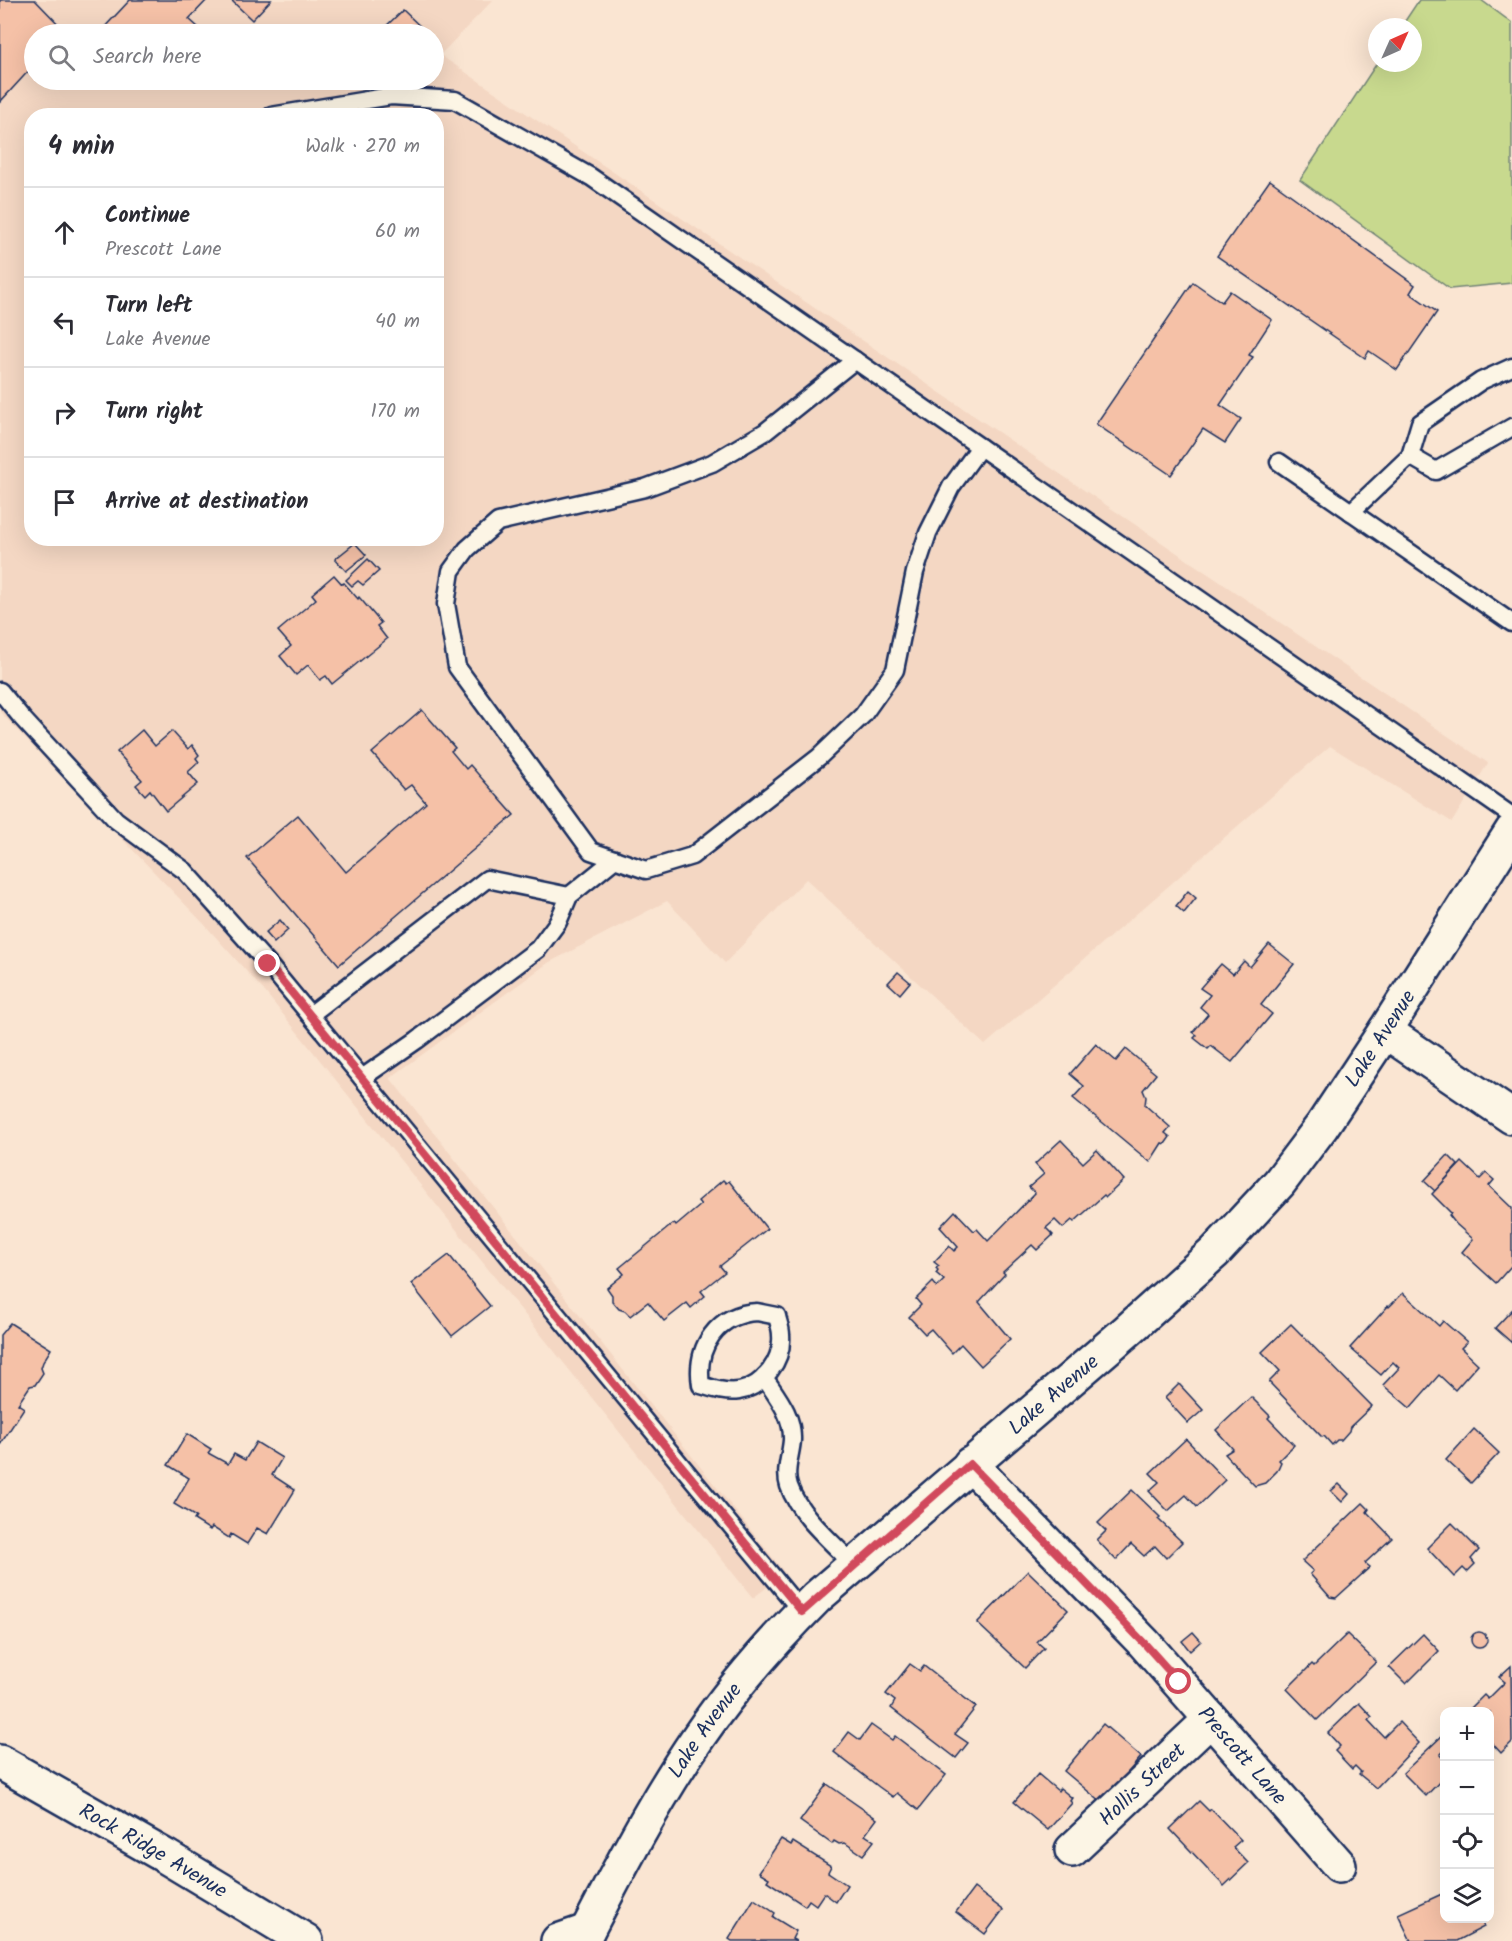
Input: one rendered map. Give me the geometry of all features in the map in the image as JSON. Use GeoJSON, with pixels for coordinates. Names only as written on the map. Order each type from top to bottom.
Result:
{"type":"FeatureCollection","features":[{"type":"Feature","properties":{"kind":"main road","name":"Lake Avenue"},"geometry":{"type":"LineString","coordinates":[[576,1938],[699,1736],[742,1678],[776,1639],[854,1565],[1127,1331],[1215,1252],[1279,1183],[1322,1126],[1385,1031],[1512,831]]}},
{"type":"Feature","properties":{"kind":"main road"},"geometry":{"type":"LineString","coordinates":[[1385,1031],[1512,1117]]}},
{"type":"Feature","properties":{"kind":"main road","name":"Prescott Lane"},"geometry":{"type":"LineString","coordinates":[[970,1464],[1144,1643],[1339,1865]]}},
{"type":"Feature","properties":{"kind":"main road","name":"Hollis Street"},"geometry":{"type":"LineString","coordinates":[[1072,1850],[1211,1719]]}},
{"type":"Feature","properties":{"kind":"main road","name":"Rock Ridge Avenue"},"geometry":{"type":"LineString","coordinates":[[0,1762],[165,1856],[306,1941]]}},
{"type":"Feature","properties":{"kind":"lane"},"geometry":{"type":"LineString","coordinates":[[319,108],[391,96],[455,100],[591,177],[1512,816]]}},
{"type":"Feature","properties":{"kind":"lane"},"geometry":{"type":"LineString","coordinates":[[855,360],[765,432],[712,463],[645,488],[498,522],[467,549],[452,571],[446,604],[457,667],[591,850],[646,870],[692,856],[819,757],[863,715],[896,670],[915,572],[928,534],[951,487],[980,447]]}},
{"type":"Feature","properties":{"kind":"lane"},"geometry":{"type":"LineString","coordinates":[[1351,512],[1410,456],[1420,423],[1481,381],[1512,367]]}},
{"type":"Feature","properties":{"kind":"lane"},"geometry":{"type":"LineString","coordinates":[[1410,456],[1436,471],[1512,427]]}},
{"type":"Feature","properties":{"kind":"lane"},"geometry":{"type":"LineString","coordinates":[[1279,462],[1512,623]]}},
{"type":"Feature","properties":{"kind":"lane"},"geometry":{"type":"LineString","coordinates":[[0,691],[116,820],[185,871],[268,964],[802,1612]]}},
{"type":"Feature","properties":{"kind":"lane"},"geometry":{"type":"LineString","coordinates":[[362,1078],[417,1040],[538,949],[558,922],[569,896],[615,859]]}},
{"type":"Feature","properties":{"kind":"lane"},"geometry":{"type":"LineString","coordinates":[[310,1015],[487,879],[569,896]]}},
{"type":"Feature","properties":{"kind":"lane"},"geometry":{"type":"LineString","coordinates":[[741,1314],[777,1316],[782,1335],[779,1354],[771,1371],[764,1377],[740,1391],[721,1391],[701,1385],[700,1360],[704,1347],[725,1322],[741,1314]]}},
{"type":"Feature","properties":{"kind":"lane"},"geometry":{"type":"LineString","coordinates":[[764,1377],[787,1412],[792,1427],[788,1467],[789,1486],[803,1511],[854,1565]]}},
{"type":"Feature","properties":{"kind":"shaded area"},"geometry":{"type":"Polygon","coordinates":[[[0,0],[493,0],[444,51],[444,24],[24,24],[24,90],[444,90],[444,58],[1488,763],[1452,822],[1330,746],[985,1045],[806,879],[725,963],[667,901],[548,963],[390,1078],[785,1573],[753,1598],[265,992],[204,924],[0,712],[0,0]]]}},
{"type":"Feature","properties":{"kind":"green space"},"geometry":{"type":"Polygon","coordinates":[[[1419,0],[1481,0],[1512,23],[1512,283],[1450,289],[1300,180],[1371,72],[1422,72],[1422,18],[1407,18],[1419,0]]]}},
{"type":"Feature","properties":{"kind":"building"},"geometry":{"type":"Polygon","coordinates":[[[0,0],[35,0],[58,24],[24,24],[24,76],[0,102],[0,0]]]}},
{"type":"Feature","properties":{"kind":"building"},"geometry":{"type":"Polygon","coordinates":[[[130,0],[207,0],[189,19],[195,24],[108,24],[130,0]]]}},
{"type":"Feature","properties":{"kind":"building"},"geometry":{"type":"Polygon","coordinates":[[[231,0],[271,0],[252,20],[231,0]]]}},
{"type":"Feature","properties":{"kind":"building"},"geometry":{"type":"Polygon","coordinates":[[[403,10],[418,24],[388,24],[403,10]]]}},
{"type":"Feature","properties":{"kind":"building"},"geometry":{"type":"Polygon","coordinates":[[[1270,180],[1415,285],[1410,293],[1437,312],[1397,370],[1369,351],[1365,358],[1217,256],[1270,180]]]}},
{"type":"Feature","properties":{"kind":"building"},"geometry":{"type":"Polygon","coordinates":[[[1193,282],[1222,302],[1230,291],[1272,320],[1249,355],[1253,357],[1220,405],[1241,419],[1225,443],[1203,429],[1171,475],[1096,424],[1193,282]]]}},
{"type":"Feature","properties":{"kind":"building"},"geometry":{"type":"Polygon","coordinates":[[[351,546],[358,546],[366,555],[346,571],[335,559],[351,546]]]}},
{"type":"Feature","properties":{"kind":"building"},"geometry":{"type":"Polygon","coordinates":[[[368,559],[379,571],[363,585],[358,581],[352,586],[346,580],[368,559]]]}},
{"type":"Feature","properties":{"kind":"building"},"geometry":{"type":"Polygon","coordinates":[[[334,575],[358,599],[359,597],[381,623],[377,626],[387,639],[332,684],[326,676],[320,680],[308,665],[296,675],[280,656],[291,646],[278,631],[316,599],[312,594],[334,575]]]}},
{"type":"Feature","properties":{"kind":"building"},"geometry":{"type":"Polygon","coordinates":[[[422,710],[455,748],[451,751],[466,769],[470,765],[514,815],[339,965],[247,858],[298,815],[346,872],[426,803],[411,785],[404,790],[372,753],[422,710]]]}},
{"type":"Feature","properties":{"kind":"building"},"geometry":{"type":"Polygon","coordinates":[[[142,730],[155,746],[172,731],[188,749],[192,745],[199,755],[196,758],[199,762],[188,772],[198,784],[166,811],[150,790],[145,795],[136,785],[142,780],[117,752],[142,730]]]}},
{"type":"Feature","properties":{"kind":"building"},"geometry":{"type":"Polygon","coordinates":[[[1188,891],[1196,898],[1184,913],[1176,906],[1188,891]]]}},
{"type":"Feature","properties":{"kind":"building"},"geometry":{"type":"Polygon","coordinates":[[[280,920],[288,930],[274,943],[265,933],[280,920]]]}},
{"type":"Feature","properties":{"kind":"building"},"geometry":{"type":"Polygon","coordinates":[[[1269,944],[1294,964],[1261,1005],[1272,1014],[1232,1062],[1211,1046],[1208,1049],[1194,1038],[1197,1035],[1193,1032],[1208,1014],[1200,1007],[1210,995],[1200,988],[1221,964],[1233,974],[1244,961],[1250,967],[1269,944]]]}},
{"type":"Feature","properties":{"kind":"building"},"geometry":{"type":"Polygon","coordinates":[[[898,972],[910,982],[900,994],[888,983],[898,972]]]}},
{"type":"Feature","properties":{"kind":"building"},"geometry":{"type":"Polygon","coordinates":[[[1096,1044],[1116,1061],[1126,1049],[1156,1074],[1143,1090],[1146,1097],[1145,1105],[1170,1127],[1165,1133],[1170,1137],[1165,1144],[1162,1143],[1150,1162],[1073,1098],[1084,1086],[1070,1074],[1096,1044]]]}},
{"type":"Feature","properties":{"kind":"building"},"geometry":{"type":"Polygon","coordinates":[[[1061,1140],[1083,1163],[1097,1150],[1124,1180],[1074,1222],[1072,1220],[1063,1228],[1055,1220],[1046,1228],[1053,1235],[1037,1250],[1032,1245],[1003,1272],[1005,1274],[979,1302],[1010,1339],[981,1366],[961,1344],[952,1353],[931,1329],[925,1334],[909,1317],[921,1305],[916,1299],[933,1282],[937,1287],[944,1280],[936,1273],[938,1270],[936,1268],[939,1266],[934,1262],[949,1246],[954,1251],[958,1247],[940,1227],[955,1211],[974,1231],[977,1229],[988,1241],[1035,1193],[1029,1187],[1044,1174],[1035,1164],[1061,1140]]]}},
{"type":"Feature","properties":{"kind":"building"},"geometry":{"type":"Polygon","coordinates":[[[1448,1155],[1458,1165],[1435,1191],[1424,1181],[1448,1155]]]}},
{"type":"Feature","properties":{"kind":"building"},"geometry":{"type":"Polygon","coordinates":[[[1462,1162],[1480,1179],[1486,1173],[1494,1180],[1489,1186],[1512,1208],[1512,1265],[1496,1283],[1462,1252],[1473,1239],[1456,1224],[1449,1215],[1451,1213],[1432,1194],[1462,1162]]]}},
{"type":"Feature","properties":{"kind":"building"},"geometry":{"type":"Polygon","coordinates":[[[723,1180],[726,1183],[729,1181],[767,1229],[720,1266],[725,1272],[701,1291],[705,1296],[691,1308],[687,1303],[664,1321],[648,1302],[630,1316],[619,1309],[612,1301],[612,1295],[607,1288],[624,1274],[619,1268],[674,1223],[676,1226],[701,1205],[698,1201],[723,1180]]]}},
{"type":"Feature","properties":{"kind":"building"},"geometry":{"type":"Polygon","coordinates":[[[449,1255],[490,1306],[452,1336],[411,1284],[449,1255]]]}},
{"type":"Feature","properties":{"kind":"building"},"geometry":{"type":"Polygon","coordinates":[[[1403,1293],[1439,1326],[1443,1321],[1467,1342],[1461,1348],[1478,1364],[1455,1390],[1439,1375],[1410,1408],[1383,1385],[1399,1368],[1393,1362],[1381,1375],[1350,1348],[1403,1293]]]}},
{"type":"Feature","properties":{"kind":"building"},"geometry":{"type":"Polygon","coordinates":[[[1512,1310],[1512,1343],[1495,1328],[1512,1310]]]}},
{"type":"Feature","properties":{"kind":"building"},"geometry":{"type":"Polygon","coordinates":[[[10,1323],[51,1349],[41,1368],[43,1373],[35,1385],[30,1386],[18,1404],[24,1408],[0,1445],[0,1335],[10,1323]]]}},
{"type":"Feature","properties":{"kind":"building"},"geometry":{"type":"Polygon","coordinates":[[[1291,1324],[1372,1406],[1350,1427],[1341,1440],[1337,1440],[1332,1445],[1269,1382],[1280,1371],[1262,1352],[1291,1324]]]}},
{"type":"Feature","properties":{"kind":"building"},"geometry":{"type":"Polygon","coordinates":[[[1179,1384],[1203,1410],[1188,1423],[1165,1398],[1179,1384]]]}},
{"type":"Feature","properties":{"kind":"building"},"geometry":{"type":"Polygon","coordinates":[[[1251,1397],[1294,1445],[1279,1460],[1281,1462],[1277,1471],[1265,1483],[1255,1486],[1225,1454],[1233,1449],[1216,1430],[1251,1397]]]}},
{"type":"Feature","properties":{"kind":"building"},"geometry":{"type":"Polygon","coordinates":[[[1474,1429],[1499,1453],[1471,1483],[1446,1460],[1474,1429]]]}},
{"type":"Feature","properties":{"kind":"building"},"geometry":{"type":"Polygon","coordinates":[[[187,1434],[211,1449],[208,1453],[228,1464],[234,1454],[245,1460],[256,1442],[282,1458],[272,1475],[295,1490],[268,1534],[257,1528],[247,1544],[231,1534],[229,1538],[212,1527],[210,1530],[194,1520],[196,1517],[174,1504],[189,1478],[168,1465],[187,1434]]]}},
{"type":"Feature","properties":{"kind":"building"},"geometry":{"type":"Polygon","coordinates":[[[1186,1439],[1225,1480],[1197,1507],[1186,1495],[1168,1511],[1149,1491],[1159,1482],[1150,1473],[1186,1439]]]}},
{"type":"Feature","properties":{"kind":"building"},"geometry":{"type":"Polygon","coordinates":[[[1339,1484],[1349,1494],[1342,1502],[1331,1491],[1339,1484]]]}},
{"type":"Feature","properties":{"kind":"building"},"geometry":{"type":"Polygon","coordinates":[[[1132,1490],[1182,1542],[1166,1558],[1155,1546],[1144,1556],[1131,1544],[1116,1560],[1097,1540],[1106,1531],[1098,1523],[1132,1490]]]}},
{"type":"Feature","properties":{"kind":"building"},"geometry":{"type":"Polygon","coordinates":[[[1363,1503],[1369,1509],[1367,1512],[1392,1538],[1365,1563],[1370,1567],[1336,1598],[1330,1597],[1310,1574],[1313,1571],[1302,1561],[1363,1503]]]}},
{"type":"Feature","properties":{"kind":"building"},"geometry":{"type":"Polygon","coordinates":[[[1452,1523],[1479,1550],[1471,1559],[1475,1564],[1467,1572],[1463,1568],[1454,1577],[1427,1548],[1452,1523]]]}},
{"type":"Feature","properties":{"kind":"building"},"geometry":{"type":"Polygon","coordinates":[[[1028,1571],[1068,1610],[1037,1642],[1044,1648],[1025,1668],[977,1623],[1028,1571]]]}},
{"type":"Feature","properties":{"kind":"building"},"geometry":{"type":"Polygon","coordinates":[[[1193,1632],[1201,1641],[1190,1651],[1182,1641],[1193,1632]]]}},
{"type":"Feature","properties":{"kind":"building"},"geometry":{"type":"Polygon","coordinates":[[[1476,1632],[1482,1632],[1487,1640],[1485,1646],[1476,1648],[1471,1643],[1471,1637],[1476,1632]]]}},
{"type":"Feature","properties":{"kind":"building"},"geometry":{"type":"Polygon","coordinates":[[[1347,1634],[1376,1662],[1317,1720],[1287,1689],[1347,1634]]]}},
{"type":"Feature","properties":{"kind":"building"},"geometry":{"type":"Polygon","coordinates":[[[1423,1634],[1439,1651],[1406,1684],[1389,1667],[1423,1634]]]}},
{"type":"Feature","properties":{"kind":"building"},"geometry":{"type":"Polygon","coordinates":[[[910,1664],[920,1671],[924,1666],[976,1707],[955,1734],[968,1743],[956,1758],[891,1708],[895,1701],[886,1694],[910,1664]]]}},
{"type":"Feature","properties":{"kind":"building"},"geometry":{"type":"Polygon","coordinates":[[[1511,1666],[1512,1742],[1501,1753],[1494,1745],[1494,1707],[1472,1707],[1484,1695],[1488,1699],[1505,1682],[1499,1677],[1511,1666]]]}},
{"type":"Feature","properties":{"kind":"building"},"geometry":{"type":"Polygon","coordinates":[[[1359,1703],[1372,1717],[1368,1720],[1384,1737],[1399,1722],[1419,1743],[1376,1788],[1359,1774],[1361,1772],[1355,1766],[1352,1769],[1335,1751],[1340,1746],[1328,1733],[1359,1703]]]}},
{"type":"Feature","properties":{"kind":"building"},"geometry":{"type":"Polygon","coordinates":[[[1103,1724],[1141,1757],[1102,1803],[1064,1771],[1103,1724]]]}},
{"type":"Feature","properties":{"kind":"building"},"geometry":{"type":"Polygon","coordinates":[[[871,1725],[892,1740],[895,1736],[946,1775],[918,1810],[897,1793],[893,1797],[834,1752],[849,1732],[860,1740],[871,1725]]]}},
{"type":"Feature","properties":{"kind":"building"},"geometry":{"type":"Polygon","coordinates":[[[1440,1738],[1440,1781],[1426,1796],[1403,1773],[1440,1738]]]}},
{"type":"Feature","properties":{"kind":"building"},"geometry":{"type":"Polygon","coordinates":[[[1038,1774],[1058,1791],[1060,1788],[1072,1798],[1070,1801],[1072,1803],[1048,1830],[1014,1802],[1038,1774]]]}},
{"type":"Feature","properties":{"kind":"building"},"geometry":{"type":"Polygon","coordinates":[[[827,1784],[877,1819],[865,1835],[874,1841],[863,1855],[845,1843],[839,1844],[834,1841],[832,1844],[800,1821],[827,1784]]]}},
{"type":"Feature","properties":{"kind":"building"},"geometry":{"type":"Polygon","coordinates":[[[1199,1801],[1209,1811],[1211,1809],[1241,1840],[1233,1847],[1248,1863],[1224,1886],[1170,1829],[1199,1801]]]}},
{"type":"Feature","properties":{"kind":"building"},"geometry":{"type":"Polygon","coordinates":[[[781,1839],[791,1845],[793,1842],[831,1866],[828,1872],[847,1885],[836,1902],[824,1893],[816,1905],[809,1900],[805,1906],[767,1881],[769,1878],[759,1872],[781,1839]]]}},
{"type":"Feature","properties":{"kind":"building"},"geometry":{"type":"Polygon","coordinates":[[[974,1888],[1003,1910],[985,1934],[956,1912],[974,1888]]]}},
{"type":"Feature","properties":{"kind":"building"},"geometry":{"type":"Polygon","coordinates":[[[1440,1895],[1440,1923],[1482,1923],[1484,1927],[1457,1941],[1411,1941],[1398,1914],[1440,1895]]]}},
{"type":"Feature","properties":{"kind":"building"},"geometry":{"type":"Polygon","coordinates":[[[754,1899],[775,1913],[773,1917],[796,1931],[792,1939],[796,1941],[732,1941],[729,1939],[754,1899]]]}},
{"type":"Feature","properties":{"kind":"route"},"geometry":{"type":"LineString","coordinates":[[268,964],[802,1612],[970,1464],[1179,1682]]}}]}
